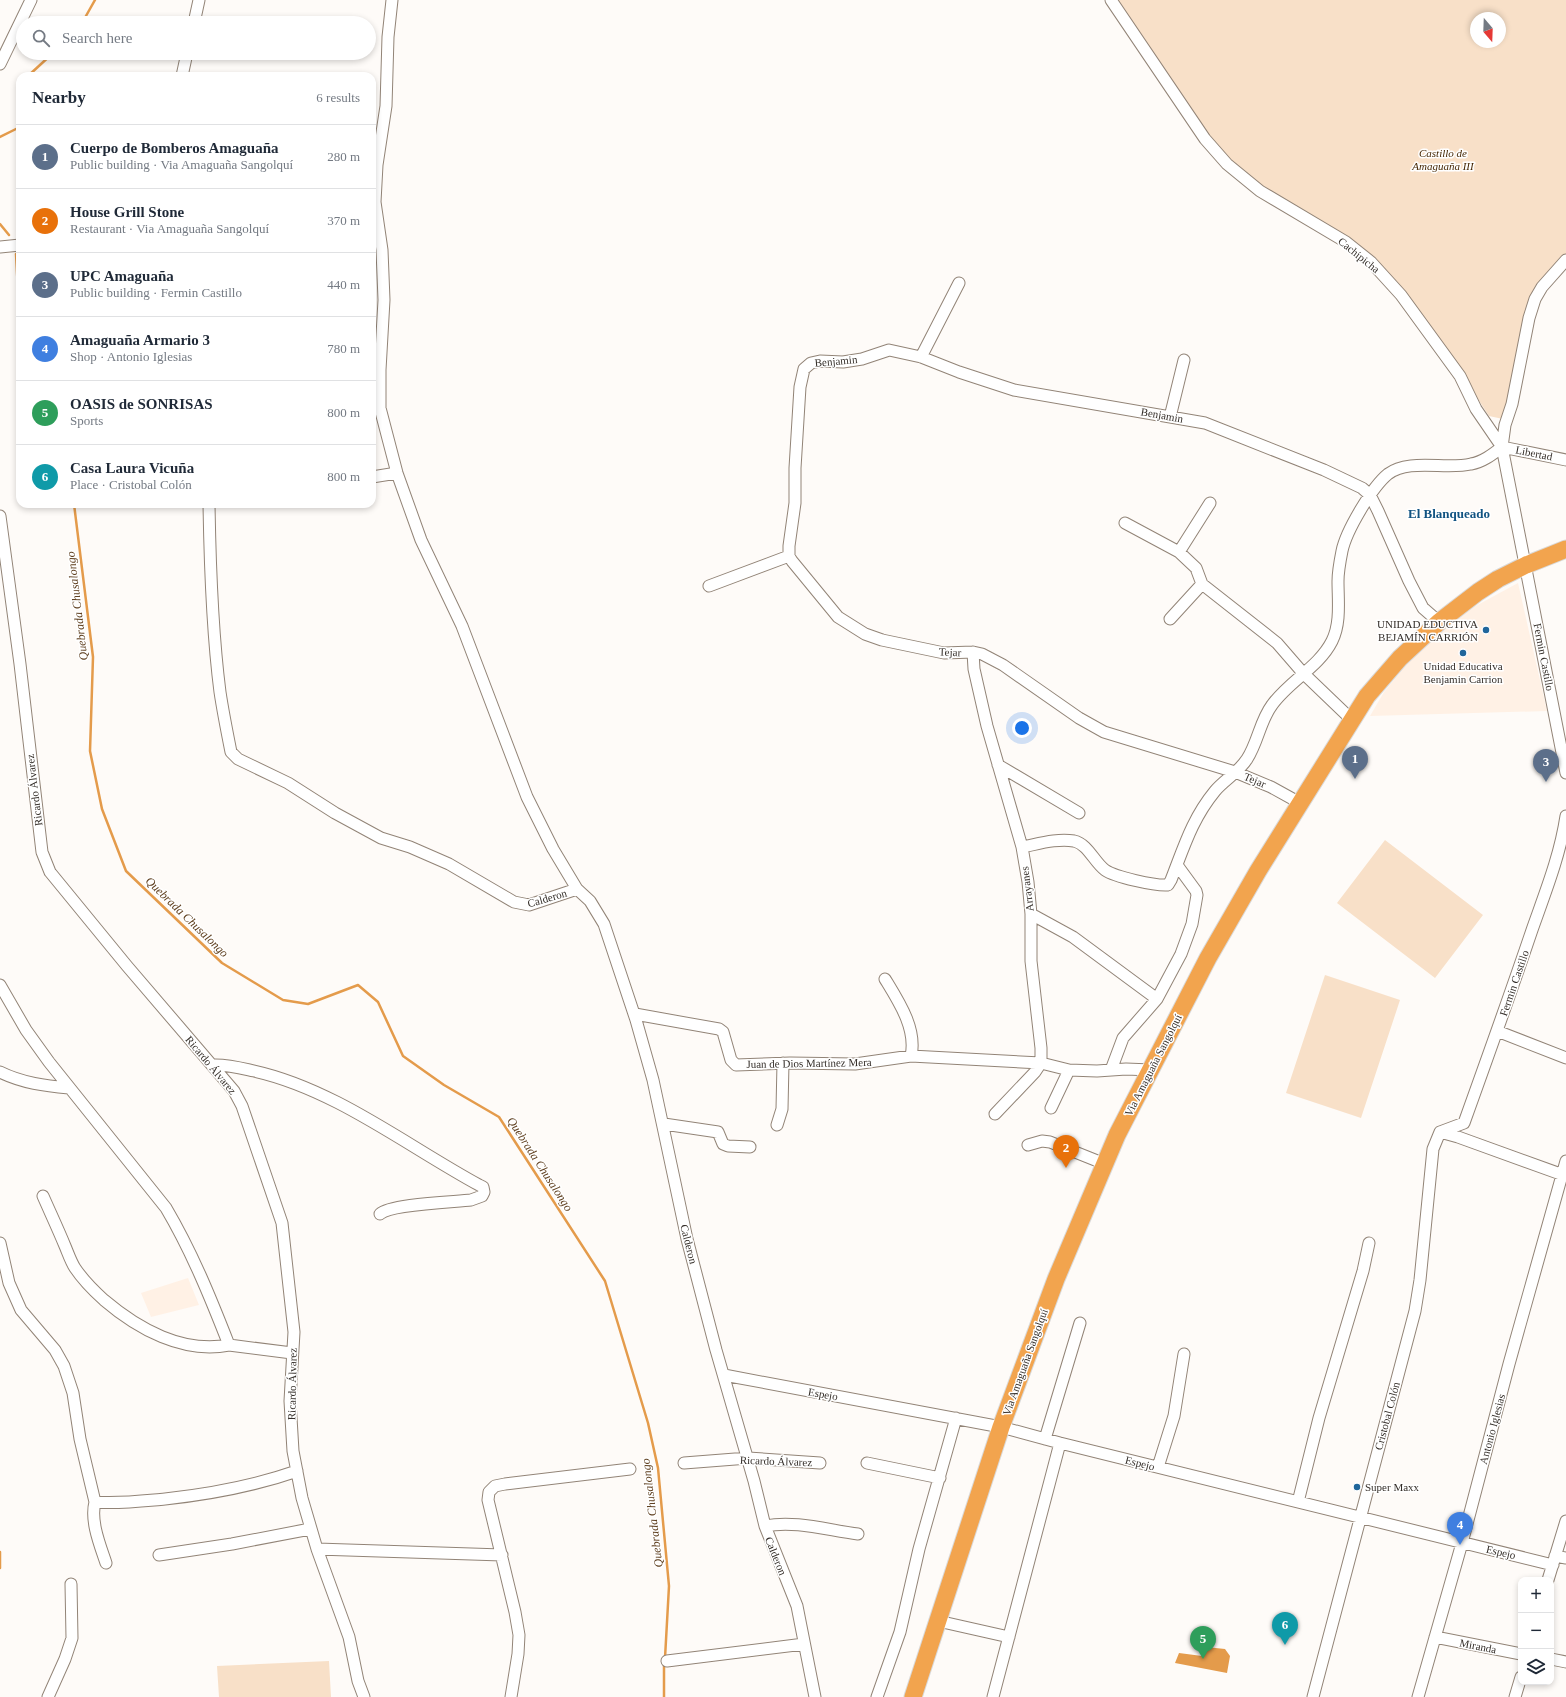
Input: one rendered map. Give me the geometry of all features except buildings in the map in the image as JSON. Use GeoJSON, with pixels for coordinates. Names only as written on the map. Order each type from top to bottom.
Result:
{"type":"FeatureCollection","features":[{"type":"Feature","properties":{"kind":"highway","name":"Via Amaguaña Sangolquí"},"geometry":{"type":"LineString","coordinates":[[913,1697],[1001,1427],[1056,1279],[1117,1134],[1208,958],[1300,803],[1367,696],[1400,658],[1439,622],[1478,592],[1498,579],[1526,565],[1566,549]]}},
{"type":"Feature","properties":{"kind":"street"},"geometry":{"type":"LineString","coordinates":[[23,16],[31,0]]}},
{"type":"Feature","properties":{"kind":"street"},"geometry":{"type":"LineString","coordinates":[[196,16],[199,0]]}},
{"type":"Feature","properties":{"kind":"street"},"geometry":{"type":"LineString","coordinates":[[376,184],[377,165],[386,106],[388,37],[392,0]]}},
{"type":"Feature","properties":{"kind":"street","name":"Cachipicha"},"geometry":{"type":"LineString","coordinates":[[1111,0],[1205,139],[1227,164],[1260,191],[1346,242],[1371,262],[1401,295],[1460,376],[1476,409],[1502,447],[1526,565]]}},
{"type":"Feature","properties":{"kind":"street"},"geometry":{"type":"LineString","coordinates":[[0,64],[16,31]]}},
{"type":"Feature","properties":{"kind":"street"},"geometry":{"type":"LineString","coordinates":[[183,72],[185,60]]}},
{"type":"Feature","properties":{"kind":"street"},"geometry":{"type":"LineString","coordinates":[[376,209],[382,250],[384,300],[380,370],[380,408],[397,473],[421,540],[453,606],[475,659],[527,797],[553,849],[577,889]]}},
{"type":"Feature","properties":{"kind":"street"},"geometry":{"type":"LineString","coordinates":[[0,247],[16,246]]}},
{"type":"Feature","properties":{"kind":"street"},"geometry":{"type":"LineString","coordinates":[[1022,847],[1050,841],[1074,841],[1086,849],[1106,871],[1125,877],[1168,885],[1197,815],[1216,790],[1248,758],[1272,704],[1323,654],[1332,642],[1337,631],[1338,580],[1342,550],[1354,522],[1370,495],[1388,474],[1400,468],[1472,464],[1492,455],[1502,447],[1505,425],[1512,404],[1529,318],[1535,299],[1542,287],[1566,260]]}},
{"type":"Feature","properties":{"kind":"street"},"geometry":{"type":"LineString","coordinates":[[921,357],[959,283]]}},
{"type":"Feature","properties":{"kind":"street","name":"Benjamin"},"geometry":{"type":"LineString","coordinates":[[789,556],[788,546],[795,503],[795,468],[800,387],[804,369],[811,363],[820,361],[843,362],[862,359],[890,350],[921,357],[959,372],[1014,390],[1205,423],[1324,470],[1362,488],[1370,495],[1409,581],[1423,608],[1439,622]]}},
{"type":"Feature","properties":{"kind":"street"},"geometry":{"type":"LineString","coordinates":[[1170,416],[1184,360]]}},
{"type":"Feature","properties":{"kind":"street","name":"Libertad"},"geometry":{"type":"LineString","coordinates":[[1502,447],[1566,460]]}},
{"type":"Feature","properties":{"kind":"street"},"geometry":{"type":"LineString","coordinates":[[376,476],[397,473]]}},
{"type":"Feature","properties":{"kind":"street"},"geometry":{"type":"LineString","coordinates":[[1179,552],[1210,503]]}},
{"type":"Feature","properties":{"kind":"street","name":"Calderon"},"geometry":{"type":"LineString","coordinates":[[209,508],[210,558],[220,693],[231,752],[238,759],[288,783],[335,813],[381,838],[410,847],[449,864],[514,902],[528,904],[577,889],[590,901],[604,924],[635,1014],[653,1080],[664,1124],[687,1239],[748,1458],[764,1526],[794,1598],[814,1697]]}},
{"type":"Feature","properties":{"kind":"street","name":"Ricardo Álvarez"},"geometry":{"type":"LineString","coordinates":[[0,516],[5,594],[20,664],[41,844],[46,864],[50,872],[127,966],[240,1100],[282,1223],[294,1332],[290,1400],[293,1451],[310,1529],[349,1637],[358,1681],[364,1697]]}},
{"type":"Feature","properties":{"kind":"street"},"geometry":{"type":"LineString","coordinates":[[1125,523],[1179,552],[1196,568],[1202,584],[1277,643],[1303,673],[1352,720]]}},
{"type":"Feature","properties":{"kind":"street"},"geometry":{"type":"LineString","coordinates":[[709,586],[789,556]]}},
{"type":"Feature","properties":{"kind":"street","name":"Tejar"},"geometry":{"type":"LineString","coordinates":[[789,556],[838,617],[865,634],[882,640],[944,653],[973,652],[982,654],[1003,665],[1079,718],[1104,732],[1235,772],[1271,787],[1300,803]]}},
{"type":"Feature","properties":{"kind":"street","name":"Fermin Castillo"},"geometry":{"type":"LineString","coordinates":[[1526,565],[1566,770]]}},
{"type":"Feature","properties":{"kind":"street"},"geometry":{"type":"LineString","coordinates":[[1170,619],[1202,584]]}},
{"type":"Feature","properties":{"kind":"street","name":"Arrayanes"},"geometry":{"type":"LineString","coordinates":[[973,652],[974,669],[985,719],[1022,847],[1028,882],[1031,914],[1031,961],[1041,1048],[1041,1063]]}},
{"type":"Feature","properties":{"kind":"street"},"geometry":{"type":"LineString","coordinates":[[998,765],[1079,813]]}},
{"type":"Feature","properties":{"kind":"street","name":"Fermin Castillo"},"geometry":{"type":"LineString","coordinates":[[1458,1137],[1498,1031],[1553,868],[1563,834],[1566,816]]}},
{"type":"Feature","properties":{"kind":"street"},"geometry":{"type":"LineString","coordinates":[[1111,1070],[1126,1032],[1157,999],[1181,954],[1192,924],[1197,899],[1196,891],[1177,864]]}},
{"type":"Feature","properties":{"kind":"street"},"geometry":{"type":"LineString","coordinates":[[1031,914],[1073,937],[1157,999]]}},
{"type":"Feature","properties":{"kind":"street"},"geometry":{"type":"LineString","coordinates":[[885,979],[900,1005],[909,1025],[914,1045],[912,1056]]}},
{"type":"Feature","properties":{"kind":"street"},"geometry":{"type":"LineString","coordinates":[[0,985],[26,1030],[69,1088],[131,1162],[166,1208],[177,1227],[207,1291],[229,1345]]}},
{"type":"Feature","properties":{"kind":"street","name":"Juan de Dios Martínez Mera"},"geometry":{"type":"LineString","coordinates":[[635,1014],[719,1029],[723,1032],[730,1060],[733,1064],[855,1064],[912,1056],[1041,1063],[1069,1070],[1097,1071],[1126,1068],[1151,1070]]}},
{"type":"Feature","properties":{"kind":"street"},"geometry":{"type":"LineString","coordinates":[[1498,1031],[1566,1058]]}},
{"type":"Feature","properties":{"kind":"street"},"geometry":{"type":"LineString","coordinates":[[777,1124],[782,1109],[783,1063]]}},
{"type":"Feature","properties":{"kind":"street"},"geometry":{"type":"LineString","coordinates":[[995,1114],[1035,1072],[1041,1063]]}},
{"type":"Feature","properties":{"kind":"street"},"geometry":{"type":"LineString","coordinates":[[212,1065],[228,1065],[288,1080],[323,1095],[483,1187],[484,1192],[482,1196],[471,1200],[395,1208],[380,1214]]}},
{"type":"Feature","properties":{"kind":"street"},"geometry":{"type":"LineString","coordinates":[[1051,1108],[1069,1070]]}},
{"type":"Feature","properties":{"kind":"street"},"geometry":{"type":"LineString","coordinates":[[0,1072],[9,1077],[41,1086],[69,1088]]}},
{"type":"Feature","properties":{"kind":"street"},"geometry":{"type":"LineString","coordinates":[[1440,1132],[1464,1123]]}},
{"type":"Feature","properties":{"kind":"street"},"geometry":{"type":"LineString","coordinates":[[664,1124],[718,1132],[723,1144],[728,1146],[750,1147]]}},
{"type":"Feature","properties":{"kind":"street"},"geometry":{"type":"LineString","coordinates":[[1440,1132],[1458,1137],[1564,1176]]}},
{"type":"Feature","properties":{"kind":"street","name":"Cristobal Colón"},"geometry":{"type":"LineString","coordinates":[[1313,1697],[1415,1311],[1420,1280],[1433,1149],[1440,1132]]}},
{"type":"Feature","properties":{"kind":"street"},"geometry":{"type":"LineString","coordinates":[[1028,1145],[1050,1142],[1105,1164]]}},
{"type":"Feature","properties":{"kind":"street","name":"Antonio Iglesias"},"geometry":{"type":"LineString","coordinates":[[1418,1697],[1564,1176],[1566,1161]]}},
{"type":"Feature","properties":{"kind":"street"},"geometry":{"type":"LineString","coordinates":[[43,1196],[75,1268],[95,1292],[119,1313],[146,1330],[172,1340],[198,1346],[219,1347],[229,1345],[292,1353]]}},
{"type":"Feature","properties":{"kind":"street"},"geometry":{"type":"LineString","coordinates":[[0,1243],[9,1284],[21,1310],[55,1350],[64,1366],[73,1393],[80,1439],[95,1502],[94,1514],[96,1529],[106,1563]]}},
{"type":"Feature","properties":{"kind":"street"},"geometry":{"type":"LineString","coordinates":[[1298,1502],[1318,1418],[1363,1271],[1369,1243]]}},
{"type":"Feature","properties":{"kind":"street"},"geometry":{"type":"LineString","coordinates":[[1045,1439],[1054,1414],[1080,1323]]}},
{"type":"Feature","properties":{"kind":"street"},"geometry":{"type":"LineString","coordinates":[[1158,1468],[1174,1416],[1184,1354]]}},
{"type":"Feature","properties":{"kind":"street","name":"Espejo"},"geometry":{"type":"LineString","coordinates":[[724,1375],[1001,1427],[1158,1468],[1462,1543],[1558,1560]]}},
{"type":"Feature","properties":{"kind":"street"},"geometry":{"type":"LineString","coordinates":[[877,1697],[900,1632],[919,1549],[956,1418]]}},
{"type":"Feature","properties":{"kind":"street"},"geometry":{"type":"LineString","coordinates":[[993,1697],[1060,1443]]}},
{"type":"Feature","properties":{"kind":"street","name":"Ricardo Álvarez"},"geometry":{"type":"LineString","coordinates":[[684,1463],[748,1458],[820,1463]]}},
{"type":"Feature","properties":{"kind":"street"},"geometry":{"type":"LineString","coordinates":[[867,1463],[940,1478]]}},
{"type":"Feature","properties":{"kind":"street"},"geometry":{"type":"LineString","coordinates":[[511,1697],[518,1654],[519,1636],[502,1555],[488,1500],[489,1492],[495,1486],[505,1484],[630,1469]]}},
{"type":"Feature","properties":{"kind":"street"},"geometry":{"type":"LineString","coordinates":[[95,1502],[137,1502],[239,1489],[297,1471]]}},
{"type":"Feature","properties":{"kind":"street"},"geometry":{"type":"LineString","coordinates":[[1550,1577],[1558,1560],[1566,1521]]}},
{"type":"Feature","properties":{"kind":"street"},"geometry":{"type":"LineString","coordinates":[[764,1526],[793,1524],[858,1534]]}},
{"type":"Feature","properties":{"kind":"street"},"geometry":{"type":"LineString","coordinates":[[159,1555],[232,1544],[310,1529]]}},
{"type":"Feature","properties":{"kind":"street"},"geometry":{"type":"LineString","coordinates":[[317,1549],[502,1555]]}},
{"type":"Feature","properties":{"kind":"street"},"geometry":{"type":"LineString","coordinates":[[48,1697],[65,1660],[72,1638],[71,1584]]}},
{"type":"Feature","properties":{"kind":"street"},"geometry":{"type":"LineString","coordinates":[[938,1621],[1009,1637]]}},
{"type":"Feature","properties":{"kind":"street","name":"Miranda"},"geometry":{"type":"LineString","coordinates":[[1435,1637],[1518,1653]]}},
{"type":"Feature","properties":{"kind":"street"},"geometry":{"type":"LineString","coordinates":[[667,1662],[804,1644]]}},
{"type":"Feature","properties":{"kind":"street"},"geometry":{"type":"LineString","coordinates":[[1554,1660],[1566,1662]]}},
{"type":"Feature","properties":{"kind":"street"},"geometry":{"type":"LineString","coordinates":[[1515,1697],[1519,1685]]}},
{"type":"Feature","properties":{"kind":"shaded area","name":"UNIDAD EDUCTIVA BEJAMÍN CARRIÓN"},"geometry":{"type":"Polygon","coordinates":[[[1518,583],[1547,711],[1370,716],[1384,692],[1416,653],[1472,608],[1518,583]]]}},
{"type":"Feature","properties":{"kind":"shaded area"},"geometry":{"type":"Polygon","coordinates":[[[188,1278],[199,1305],[151,1317],[141,1293],[188,1278]]]}},
{"type":"Feature","properties":{"kind":"shaded area"},"geometry":{"type":"Polygon","coordinates":[[[1206,1647],[1225,1649],[1230,1656],[1227,1673],[1175,1663],[1179,1653],[1202,1656],[1206,1647]]]}},
{"type":"Feature","properties":{"kind":"green space","name":"Castillo de Amaguaña III"},"geometry":{"type":"Polygon","coordinates":[[[1118,0],[1566,0],[1566,254],[1540,283],[1510,398],[1503,419],[1489,416],[1459,370],[1372,259],[1262,189],[1229,162],[1207,137],[1118,0]]]}},
{"type":"Feature","properties":{"kind":"green space"},"geometry":{"type":"Polygon","coordinates":[[[1385,840],[1483,915],[1435,978],[1337,903],[1385,840]]]}},
{"type":"Feature","properties":{"kind":"green space"},"geometry":{"type":"Polygon","coordinates":[[[1325,975],[1400,1000],[1361,1118],[1286,1093],[1325,975]]]}},
{"type":"Feature","properties":{"kind":"green space"},"geometry":{"type":"Polygon","coordinates":[[[329,1661],[331,1697],[219,1697],[217,1666],[329,1661]]]}},
{"type":"Feature","properties":{"kind":"waterway","name":"Quebrada Chusalongo"},"geometry":{"type":"LineString","coordinates":[[86,16],[95,0]]}},
{"type":"Feature","properties":{"kind":"waterway","name":"Quebrada Chusalongo"},"geometry":{"type":"LineString","coordinates":[[32,72],[45,60]]}},
{"type":"Feature","properties":{"kind":"waterway","name":"Quebrada Chusalongo"},"geometry":{"type":"LineString","coordinates":[[0,137],[16,129]]}},
{"type":"Feature","properties":{"kind":"waterway","name":"Quebrada Chusalongo"},"geometry":{"type":"LineString","coordinates":[[0,224],[9,235]]}},
{"type":"Feature","properties":{"kind":"waterway","name":"Quebrada Chusalongo"},"geometry":{"type":"LineString","coordinates":[[74,508],[93,657],[90,751],[102,809],[126,871],[222,963],[283,1000],[308,1004],[358,985],[378,1002],[403,1056],[444,1085],[499,1117],[605,1281],[648,1423],[658,1468],[669,1586],[665,1658]]}},
{"type":"Feature","properties":{"kind":"waterway"},"geometry":{"type":"LineString","coordinates":[[0,1552],[0,1568]]}},
{"type":"Feature","properties":{"kind":"waterway","name":"Quebrada Chusalongo"},"geometry":{"type":"LineString","coordinates":[[664,1663],[664,1697]]}},
{"type":"Feature","properties":{"kind":"place","name":"UNIDAD EDUCTIVA BEJAMÍN CARRIÓN"},"geometry":{"type":"Point","coordinates":[1486,630]}},
{"type":"Feature","properties":{"kind":"place","name":"Unidad Educativa Benjamin Carrion"},"geometry":{"type":"Point","coordinates":[1463,653]}},
{"type":"Feature","properties":{"kind":"place","name":"Cuerpo de Bomberos Amaguaña"},"geometry":{"type":"Point","coordinates":[1355,779]}},
{"type":"Feature","properties":{"kind":"place","name":"UPC Amaguaña"},"geometry":{"type":"Point","coordinates":[1546,782]}},
{"type":"Feature","properties":{"kind":"place","name":"House Grill Stone"},"geometry":{"type":"Point","coordinates":[1066,1168]}},
{"type":"Feature","properties":{"kind":"place","name":"Super Maxx"},"geometry":{"type":"Point","coordinates":[1357,1487]}},
{"type":"Feature","properties":{"kind":"place","name":"Amaguaña Armario 3"},"geometry":{"type":"Point","coordinates":[1460,1545]}},
{"type":"Feature","properties":{"kind":"place","name":"Casa Laura Vicuña"},"geometry":{"type":"Point","coordinates":[1285,1645]}},
{"type":"Feature","properties":{"kind":"place","name":"OASIS de SONRISAS"},"geometry":{"type":"Point","coordinates":[1203,1659]}},
{"type":"Feature","properties":{"kind":"district","name":"El Blanqueado"},"geometry":{"type":"Point","coordinates":[1449,513]}}]}
